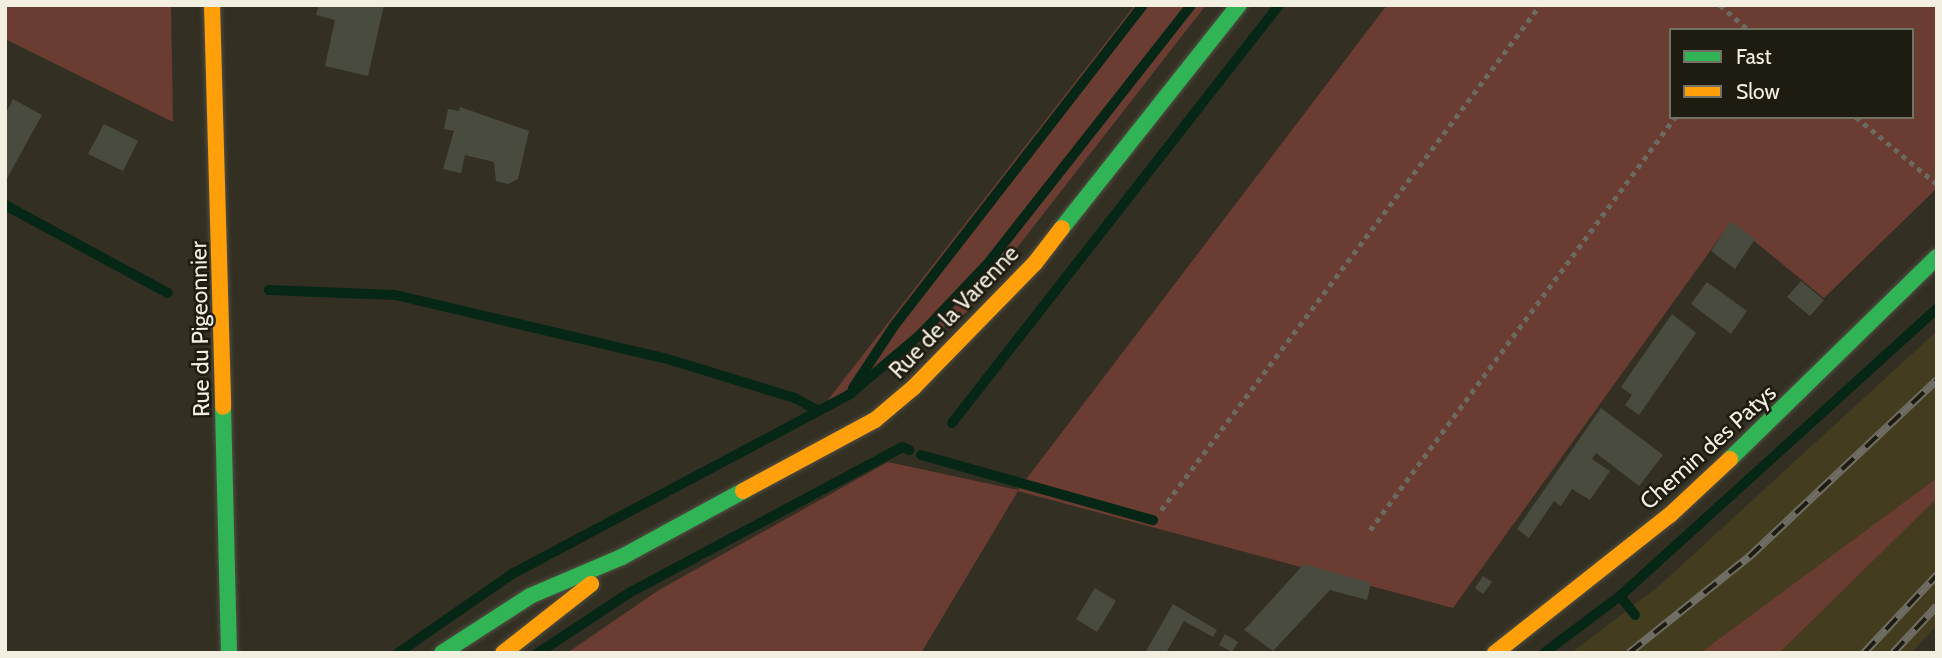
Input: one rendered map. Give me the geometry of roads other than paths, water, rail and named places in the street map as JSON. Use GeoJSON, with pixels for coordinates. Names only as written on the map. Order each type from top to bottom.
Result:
{"type":"FeatureCollection","features":[{"type":"Feature","properties":{"kind":"street","name":"Rue du Pigeonnier"},"geometry":{"type":"LineString","coordinates":[[212,5],[229,653]]}},
{"type":"Feature","properties":{"kind":"street","name":"Rue de la Varenne"},"geometry":{"type":"LineString","coordinates":[[442,653],[530,596],[622,557],[838,443],[914,387],[1035,263],[1239,5]]}},
{"type":"Feature","properties":{"kind":"street","name":"Chemin des Patys"},"geometry":{"type":"LineString","coordinates":[[1495,653],[1679,507],[1833,363],[1937,257]]}},
{"type":"Feature","properties":{"kind":"street","name":"Rue de la Varenne"},"geometry":{"type":"LineString","coordinates":[[503,653],[622,557]]}},
{"type":"Feature","properties":{"kind":"waterway"},"geometry":{"type":"LineString","coordinates":[[853,388],[894,326],[1143,5]]}},
{"type":"Feature","properties":{"kind":"waterway"},"geometry":{"type":"LineString","coordinates":[[398,653],[512,574],[850,394],[921,334],[989,262],[1191,5]]}},
{"type":"Feature","properties":{"kind":"waterway"},"geometry":{"type":"LineString","coordinates":[[952,423],[1279,5]]}},
{"type":"Feature","properties":{"kind":"waterway"},"geometry":{"type":"LineString","coordinates":[[5,205],[168,293]]}},
{"type":"Feature","properties":{"kind":"waterway"},"geometry":{"type":"LineString","coordinates":[[269,290],[395,295],[664,358],[795,398],[818,411]]}},
{"type":"Feature","properties":{"kind":"waterway"},"geometry":{"type":"LineString","coordinates":[[1635,615],[1620,596],[1937,309]]}},
{"type":"Feature","properties":{"kind":"waterway"},"geometry":{"type":"LineString","coordinates":[[538,653],[629,593],[902,447],[909,450]]}},
{"type":"Feature","properties":{"kind":"waterway"},"geometry":{"type":"LineString","coordinates":[[921,455],[1153,520]]}},
{"type":"Feature","properties":{"kind":"waterway"},"geometry":{"type":"LineString","coordinates":[[1544,653],[1620,596]]}},
{"type":"Feature","properties":{"kind":"railway"},"geometry":{"type":"LineString","coordinates":[[1629,653],[1749,557],[1937,380]]}},
{"type":"Feature","properties":{"kind":"railway"},"geometry":{"type":"LineString","coordinates":[[1864,653],[1937,575]]}},
{"type":"Feature","properties":{"kind":"railway"},"geometry":{"type":"LineString","coordinates":[[1893,653],[1937,606]]}}]}
